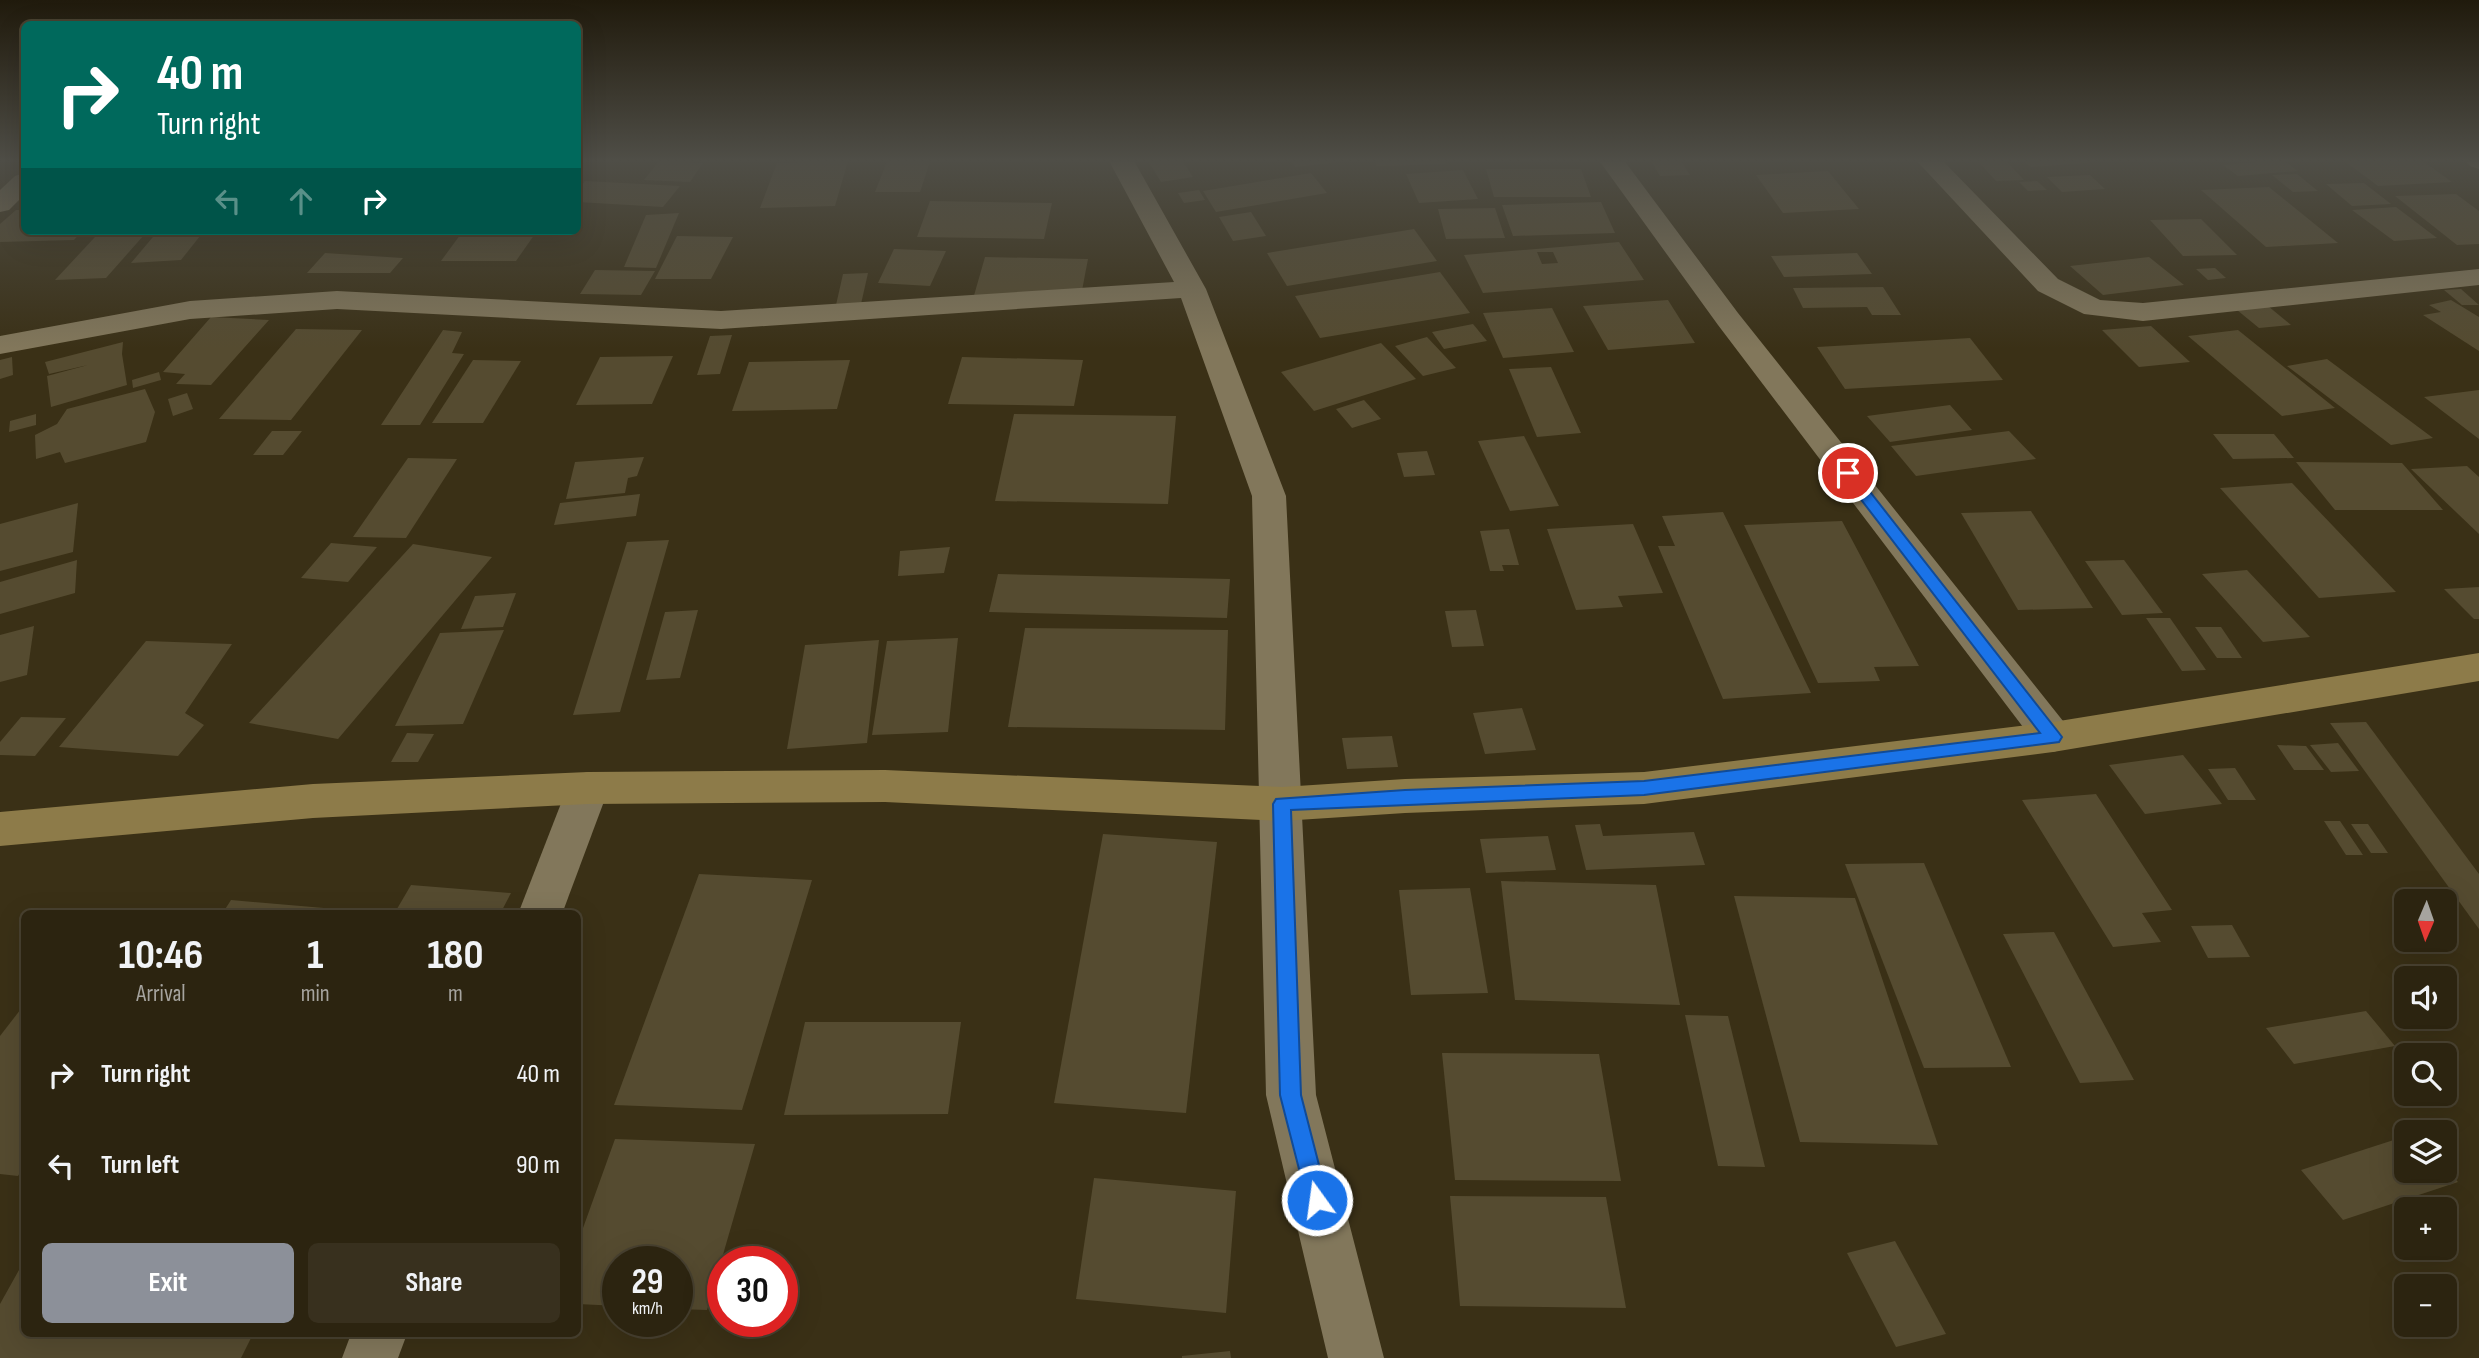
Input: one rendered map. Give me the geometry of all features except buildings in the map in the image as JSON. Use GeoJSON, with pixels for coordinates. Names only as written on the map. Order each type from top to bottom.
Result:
{"type":"FeatureCollection","features":[{"type":"Feature","properties":{"kind":"street"},"geometry":{"type":"LineString","coordinates":[[1156,222],[1192,289],[1269,496],[1291,1095],[1356,1358]]}},
{"type":"Feature","properties":{"kind":"street"},"geometry":{"type":"LineString","coordinates":[[1657,222],[1728,319],[2053,737]]}},
{"type":"Feature","properties":{"kind":"street"},"geometry":{"type":"LineString","coordinates":[[1988,222],[2048,285],[2094,308],[2143,312],[2479,277]]}},
{"type":"Feature","properties":{"kind":"street"},"geometry":{"type":"LineString","coordinates":[[0,345],[190,310],[337,300],[721,320],[1192,289]]}},
{"type":"Feature","properties":{"kind":"street"},"geometry":{"type":"LineString","coordinates":[[0,830],[313,801],[588,788],[885,786],[1282,804],[1405,796],[1644,788],[2053,737],[2479,667]]}},
{"type":"Feature","properties":{"kind":"street"},"geometry":{"type":"LineString","coordinates":[[542,910],[588,788]]}},
{"type":"Feature","properties":{"kind":"street"},"geometry":{"type":"LineString","coordinates":[[370,1358],[378,1337]]}},
{"type":"Feature","properties":{"kind":"route"},"geometry":{"type":"LineString","coordinates":[[1317,1200],[1291,1095],[1282,804],[1405,796],[1644,788],[2053,737],[1848,473]]}}]}
